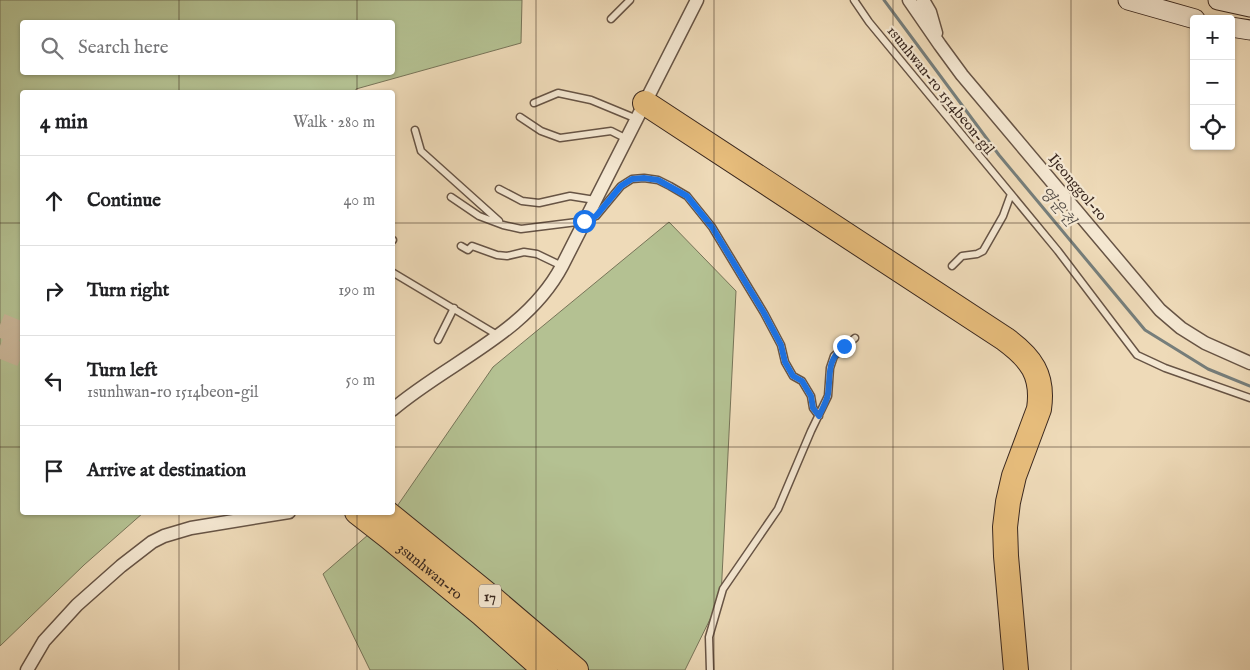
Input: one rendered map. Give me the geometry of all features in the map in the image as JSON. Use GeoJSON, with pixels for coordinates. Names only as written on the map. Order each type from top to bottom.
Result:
{"type":"FeatureCollection","features":[{"type":"Feature","properties":{"kind":"highway"},"geometry":{"type":"LineString","coordinates":[[641,111],[967,324],[1006,352],[1022,370],[1028,385],[1027,400],[1004,470],[996,510],[996,561],[1005,670]]}},
{"type":"Feature","properties":{"kind":"highway"},"geometry":{"type":"LineString","coordinates":[[641,111],[1005,339],[1028,359],[1036,372],[1040,398],[1039,409],[1014,476],[1005,527],[1016,670]]}},
{"type":"Feature","properties":{"kind":"highway","name":"3sunhwan-ro"},"geometry":{"type":"LineString","coordinates":[[366,515],[392,524],[551,662],[578,670]]}},
{"type":"Feature","properties":{"kind":"street"},"geometry":{"type":"LineString","coordinates":[[395,408],[499,336],[530,308],[552,282],[596,200],[697,0]]}},
{"type":"Feature","properties":{"kind":"street","name":"Ijeonggol-ro"},"geometry":{"type":"LineString","coordinates":[[909,0],[940,46],[987,105],[1160,310],[1181,328],[1205,343],[1250,363]]}},
{"type":"Feature","properties":{"kind":"street"},"geometry":{"type":"LineString","coordinates":[[923,0],[930,12],[940,46]]}},
{"type":"Feature","properties":{"kind":"street"},"geometry":{"type":"LineString","coordinates":[[1128,0],[1190,18]]}},
{"type":"Feature","properties":{"kind":"street"},"geometry":{"type":"LineString","coordinates":[[1218,0],[1250,8]]}},
{"type":"Feature","properties":{"kind":"street"},"geometry":{"type":"LineString","coordinates":[[1235,28],[1250,30]]}},
{"type":"Feature","properties":{"kind":"street"},"geometry":{"type":"LineString","coordinates":[[27,670],[44,641],[77,605],[120,566],[152,542],[164,536],[191,528],[271,515]]}},
{"type":"Feature","properties":{"kind":"lane"},"geometry":{"type":"LineString","coordinates":[[611,19],[630,0]]}},
{"type":"Feature","properties":{"kind":"lane","name":"1sunhwan-ro 1514beon-gil"},"geometry":{"type":"LineString","coordinates":[[854,0],[874,28],[1058,251],[1137,355],[1166,368],[1250,398]]}},
{"type":"Feature","properties":{"kind":"lane"},"geometry":{"type":"LineString","coordinates":[[534,103],[558,93],[641,111]]}},
{"type":"Feature","properties":{"kind":"lane"},"geometry":{"type":"LineString","coordinates":[[520,117],[542,131],[560,138],[611,132],[627,139]]}},
{"type":"Feature","properties":{"kind":"lane"},"geometry":{"type":"LineString","coordinates":[[415,130],[421,151],[503,225]]}},
{"type":"Feature","properties":{"kind":"lane"},"geometry":{"type":"LineString","coordinates":[[452,197],[479,216],[503,225],[521,229],[584,221],[596,216],[621,186],[632,179],[658,180],[687,196],[712,227],[764,313],[781,345],[785,362],[793,376],[802,381],[811,396],[813,408],[819,416]]}},
{"type":"Feature","properties":{"kind":"lane"},"geometry":{"type":"LineString","coordinates":[[498,189],[522,201],[539,203],[570,196],[596,200]]}},
{"type":"Feature","properties":{"kind":"lane"},"geometry":{"type":"LineString","coordinates":[[952,266],[962,256],[977,254],[983,251],[1003,216],[1011,194]]}},
{"type":"Feature","properties":{"kind":"lane"},"geometry":{"type":"LineString","coordinates":[[461,246],[468,250],[472,246],[497,255],[507,256],[524,252],[537,254],[562,266]]}},
{"type":"Feature","properties":{"kind":"lane"},"geometry":{"type":"LineString","coordinates":[[395,274],[499,336]]}},
{"type":"Feature","properties":{"kind":"lane"},"geometry":{"type":"LineString","coordinates":[[438,340],[454,308]]}},
{"type":"Feature","properties":{"kind":"lane"},"geometry":{"type":"LineString","coordinates":[[710,670],[709,637],[723,589],[778,509],[828,396],[830,368],[834,356],[855,338]]}},
{"type":"Feature","properties":{"kind":"green space"},"geometry":{"type":"Polygon","coordinates":[[[0,0],[522,0],[521,43],[356,90],[20,90],[20,515],[141,515],[84,565],[0,646],[0,0]]]}},
{"type":"Feature","properties":{"kind":"green space"},"geometry":{"type":"Polygon","coordinates":[[[669,222],[736,291],[721,597],[685,670],[370,670],[323,574],[391,515],[395,515],[395,509],[493,367],[669,222]]]}},
{"type":"Feature","properties":{"kind":"waterway","name":"영운천"},"geometry":{"type":"LineString","coordinates":[[884,0],[999,155],[1145,330],[1208,369],[1250,386]]}},
{"type":"Feature","properties":{"kind":"tunnel"},"geometry":{"type":"LineString","coordinates":[[0,325],[20,333]]}},
{"type":"Feature","properties":{"kind":"tunnel"},"geometry":{"type":"LineString","coordinates":[[0,346],[20,354]]}},
{"type":"Feature","properties":{"kind":"route"},"geometry":{"type":"LineString","coordinates":[[584,221],[596,216],[606,206],[615,192],[632,179],[658,180],[687,196],[712,227],[764,313],[781,345],[785,362],[793,376],[802,381],[811,396],[813,408],[819,416],[828,396],[830,368],[834,356],[844,346]]}}]}
